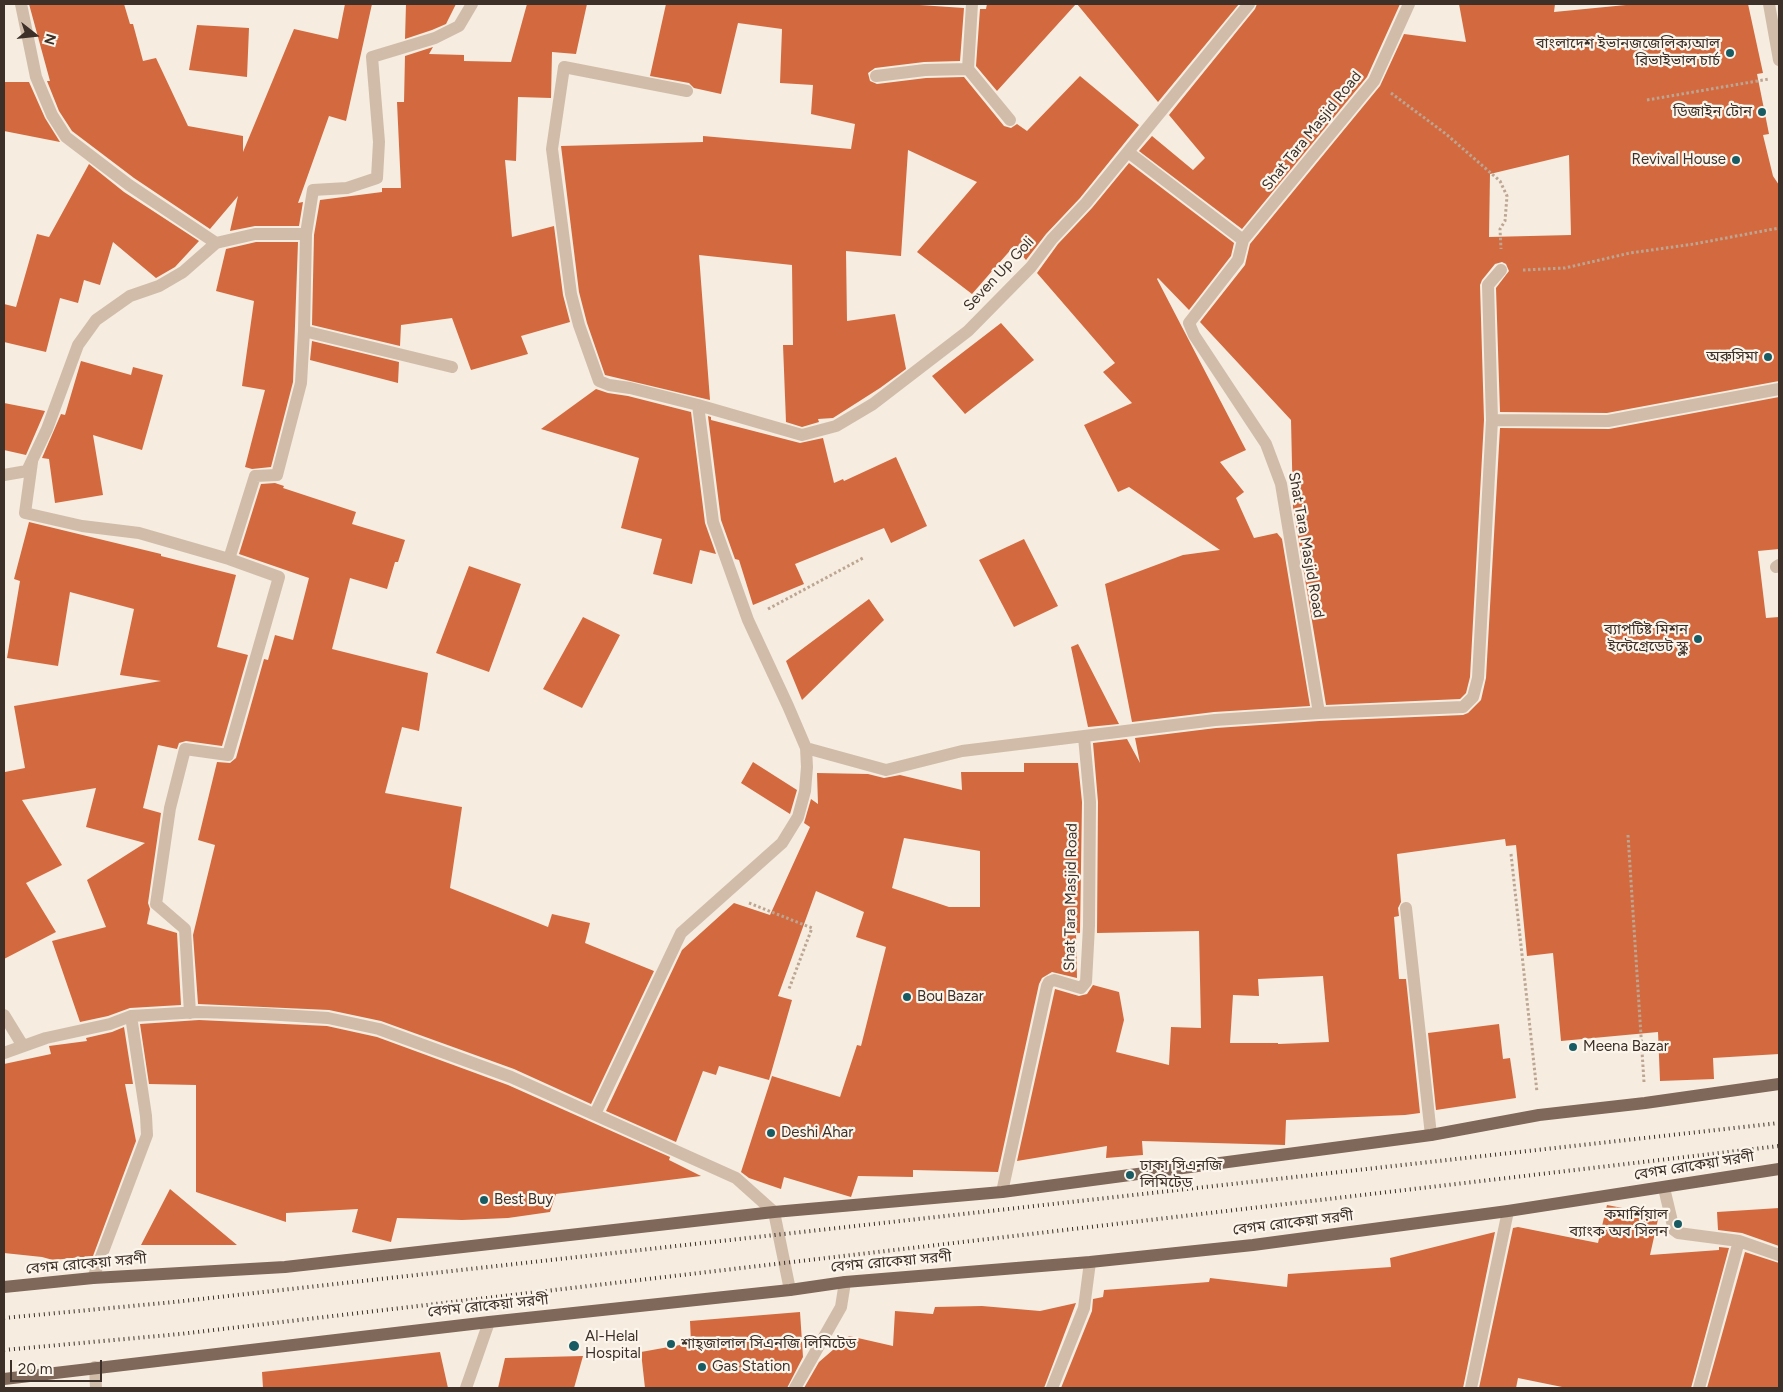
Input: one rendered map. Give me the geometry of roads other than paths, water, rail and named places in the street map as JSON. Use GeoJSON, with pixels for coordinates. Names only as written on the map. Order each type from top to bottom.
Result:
{"type":"FeatureCollection","features":[{"type":"Feature","properties":{"kind":"main road","name":"বেগম রোকেয়া সরণী"},"geometry":{"type":"LineString","coordinates":[[4,1287],[93,1278],[285,1267],[774,1212],[1002,1192],[1431,1135],[1539,1115],[1645,1103],[1779,1084]]}},
{"type":"Feature","properties":{"kind":"main road","name":"বেগম রোকেয়া সরণী"},"geometry":{"type":"LineString","coordinates":[[4,1379],[489,1322],[790,1290],[845,1282],[1090,1262],[1253,1245],[1508,1211],[1779,1169]]}},
{"type":"Feature","properties":{"kind":"street"},"geometry":{"type":"LineString","coordinates":[[21,4],[36,77],[52,115],[66,137],[128,185],[216,243]]}},
{"type":"Feature","properties":{"kind":"street"},"geometry":{"type":"LineString","coordinates":[[229,559],[255,476],[277,475],[301,383],[306,234],[313,190],[347,188],[377,178],[379,142],[372,56],[435,38],[459,26],[472,4]]}},
{"type":"Feature","properties":{"kind":"street"},"geometry":{"type":"LineString","coordinates":[[972,4],[968,69],[1010,120]]}},
{"type":"Feature","properties":{"kind":"street","name":"Seven Up Goli"},"geometry":{"type":"LineString","coordinates":[[687,91],[564,67],[552,149],[571,294],[579,325],[599,381],[609,385],[630,388],[698,405],[802,435],[836,426],[874,404],[968,331],[1031,267],[1052,240],[1086,203],[1249,4]]}},
{"type":"Feature","properties":{"kind":"street","name":"Shat Tara Masjid Road"},"geometry":{"type":"LineString","coordinates":[[1319,712],[1281,484],[1266,444],[1194,335],[1189,323],[1238,260],[1243,240],[1374,81],[1409,4]]}},
{"type":"Feature","properties":{"kind":"street"},"geometry":{"type":"LineString","coordinates":[[1769,4],[1779,60]]}},
{"type":"Feature","properties":{"kind":"street"},"geometry":{"type":"LineString","coordinates":[[876,76],[925,70],[968,69]]}},
{"type":"Feature","properties":{"kind":"street"},"geometry":{"type":"LineString","coordinates":[[1128,152],[1243,240]]}},
{"type":"Feature","properties":{"kind":"street"},"geometry":{"type":"LineString","coordinates":[[4,475],[26,471],[53,412],[78,346],[96,320],[130,296],[159,286],[183,272],[216,243],[255,234],[306,234]]}},
{"type":"Feature","properties":{"kind":"street"},"geometry":{"type":"LineString","coordinates":[[806,748],[886,770],[962,751],[1215,720],[1319,712],[1463,707],[1473,697],[1478,678],[1492,420],[1488,285],[1501,270]]}},
{"type":"Feature","properties":{"kind":"street"},"geometry":{"type":"LineString","coordinates":[[304,331],[452,367]]}},
{"type":"Feature","properties":{"kind":"street"},"geometry":{"type":"LineString","coordinates":[[1492,420],[1608,421],[1779,389]]}},
{"type":"Feature","properties":{"kind":"street"},"geometry":{"type":"LineString","coordinates":[[595,1114],[681,933],[782,843],[798,817],[805,791],[806,748],[748,620],[713,522],[698,405]]}},
{"type":"Feature","properties":{"kind":"street"},"geometry":{"type":"LineString","coordinates":[[33,458],[25,513],[82,526],[139,534],[229,559],[279,577],[228,755],[185,749],[170,808],[156,904],[185,929],[190,1014]]}},
{"type":"Feature","properties":{"kind":"street","name":"Shat Tara Masjid Road"},"geometry":{"type":"LineString","coordinates":[[1002,1192],[1047,986],[1049,982],[1054,980],[1081,988],[1086,982],[1089,926],[1090,802],[1084,737]]}},
{"type":"Feature","properties":{"kind":"street"},"geometry":{"type":"LineString","coordinates":[[1406,908],[1431,1135]]}},
{"type":"Feature","properties":{"kind":"street"},"geometry":{"type":"LineString","coordinates":[[4,1053],[46,1038],[110,1024],[131,1016],[199,1012],[266,1014],[328,1018],[379,1029],[511,1078],[736,1178],[774,1212],[790,1290]]}},
{"type":"Feature","properties":{"kind":"street"},"geometry":{"type":"LineString","coordinates":[[4,1016],[23,1046]]}},
{"type":"Feature","properties":{"kind":"street"},"geometry":{"type":"LineString","coordinates":[[93,1278],[146,1135],[146,1116],[131,1016]]}},
{"type":"Feature","properties":{"kind":"street"},"geometry":{"type":"LineString","coordinates":[[1664,1188],[1674,1230],[1678,1233],[1740,1240],[1779,1255]]}},
{"type":"Feature","properties":{"kind":"street"},"geometry":{"type":"LineString","coordinates":[[1471,1388],[1508,1211]]}},
{"type":"Feature","properties":{"kind":"street"},"geometry":{"type":"LineString","coordinates":[[1699,1388],[1740,1240]]}},
{"type":"Feature","properties":{"kind":"street"},"geometry":{"type":"LineString","coordinates":[[1052,1388],[1084,1308],[1090,1262]]}},
{"type":"Feature","properties":{"kind":"street"},"geometry":{"type":"LineString","coordinates":[[795,1388],[841,1307],[845,1282]]}},
{"type":"Feature","properties":{"kind":"street"},"geometry":{"type":"LineString","coordinates":[[466,1388],[489,1322]]}},
{"type":"Feature","properties":{"kind":"street"},"geometry":{"type":"LineString","coordinates":[[95,1367],[96,1388]]}},
{"type":"Feature","properties":{"kind":"railway"},"geometry":{"type":"LineString","coordinates":[[4,1318],[174,1302],[1779,1123]]}},
{"type":"Feature","properties":{"kind":"railway"},"geometry":{"type":"LineString","coordinates":[[4,1350],[180,1334],[1779,1146]]}},
{"type":"Feature","properties":{"kind":"place","name":"বাংলাদেশ ইভানজজেলিক্যআল রিভাইভাল চার্চ"},"geometry":{"type":"Point","coordinates":[1730,53]}},
{"type":"Feature","properties":{"kind":"place","name":"ডিজাইন টোন"},"geometry":{"type":"Point","coordinates":[1762,112]}},
{"type":"Feature","properties":{"kind":"place","name":"Revival House"},"geometry":{"type":"Point","coordinates":[1736,160]}},
{"type":"Feature","properties":{"kind":"place","name":"অরুসিমা"},"geometry":{"type":"Point","coordinates":[1768,357]}},
{"type":"Feature","properties":{"kind":"place","name":"ব্যাপটিষ্ট মিশন ইন্টেগ্রেডেট স্কুল"},"geometry":{"type":"Point","coordinates":[1698,639]}},
{"type":"Feature","properties":{"kind":"place","name":"Bou Bazar"},"geometry":{"type":"Point","coordinates":[907,997]}},
{"type":"Feature","properties":{"kind":"place","name":"Meena Bazar"},"geometry":{"type":"Point","coordinates":[1573,1047]}},
{"type":"Feature","properties":{"kind":"place","name":"Deshi Ahar"},"geometry":{"type":"Point","coordinates":[771,1133]}},
{"type":"Feature","properties":{"kind":"place","name":"ঢাকা সিএনজি লিমিটেড"},"geometry":{"type":"Point","coordinates":[1130,1175]}},
{"type":"Feature","properties":{"kind":"place","name":"Best Buy"},"geometry":{"type":"Point","coordinates":[484,1200]}},
{"type":"Feature","properties":{"kind":"place","name":"কমার্শিয়াল ব্যাংক অব সিলন"},"geometry":{"type":"Point","coordinates":[1678,1224]}},
{"type":"Feature","properties":{"kind":"place","name":"শাহ্জালাল সিএনজি লিমিটেড"},"geometry":{"type":"Point","coordinates":[671,1344]}},
{"type":"Feature","properties":{"kind":"place","name":"Al-Helal Hospital"},"geometry":{"type":"Point","coordinates":[574,1346]}},
{"type":"Feature","properties":{"kind":"place","name":"Gas Station"},"geometry":{"type":"Point","coordinates":[702,1367]}}]}
